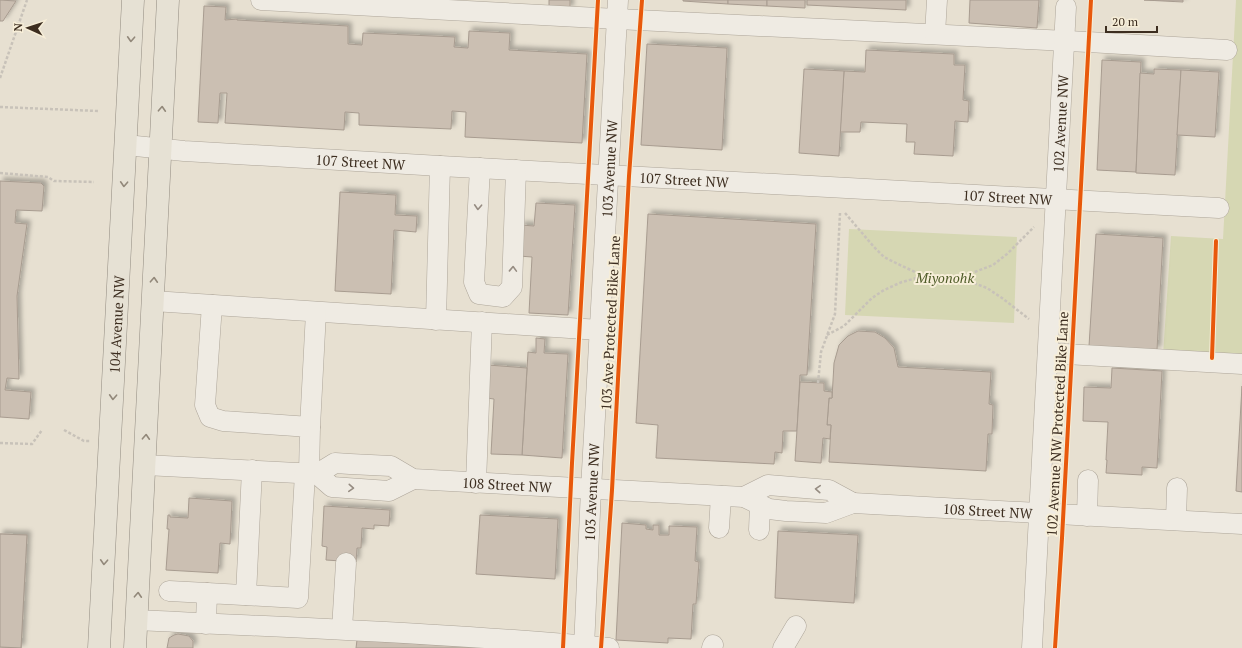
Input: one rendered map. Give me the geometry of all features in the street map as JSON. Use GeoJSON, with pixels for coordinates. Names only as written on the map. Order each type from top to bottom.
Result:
{"type":"FeatureCollection","features":[{"type":"Feature","properties":{"kind":"main road","name":"104 Avenue NW"},"geometry":{"type":"LineString","coordinates":[[99,648],[133,0]]}},
{"type":"Feature","properties":{"kind":"main road"},"geometry":{"type":"LineString","coordinates":[[135,648],[168,0]]}},
{"type":"Feature","properties":{"kind":"street"},"geometry":{"type":"LineString","coordinates":[[261,0],[617,10],[935,34],[1227,50]]}},
{"type":"Feature","properties":{"kind":"street"},"geometry":{"type":"LineString","coordinates":[[935,34],[937,0]]}},
{"type":"Feature","properties":{"kind":"street","name":"102 Avenue NW"},"geometry":{"type":"LineString","coordinates":[[1032,648],[1066,7]]}},
{"type":"Feature","properties":{"kind":"street","name":"103 Avenue NW"},"geometry":{"type":"LineString","coordinates":[[584,647],[617,10]]}},
{"type":"Feature","properties":{"kind":"street","name":"107 Street NW"},"geometry":{"type":"LineString","coordinates":[[126,145],[440,166],[1219,208]]}},
{"type":"Feature","properties":{"kind":"street"},"geometry":{"type":"LineString","coordinates":[[436,320],[440,166]]}},
{"type":"Feature","properties":{"kind":"street"},"geometry":{"type":"LineString","coordinates":[[480,168],[474,282],[479,294],[503,297],[512,287],[516,170]]}},
{"type":"Feature","properties":{"kind":"street"},"geometry":{"type":"LineString","coordinates":[[153,302],[600,330]]}},
{"type":"Feature","properties":{"kind":"street"},"geometry":{"type":"LineString","coordinates":[[212,305],[205,405],[210,417],[223,421],[310,427]]}},
{"type":"Feature","properties":{"kind":"street"},"geometry":{"type":"LineString","coordinates":[[168,591],[298,598],[310,474],[310,427],[316,312]]}},
{"type":"Feature","properties":{"kind":"street"},"geometry":{"type":"LineString","coordinates":[[476,483],[482,322]]}},
{"type":"Feature","properties":{"kind":"street"},"geometry":{"type":"LineString","coordinates":[[1048,353],[1094,361],[1219,366],[1242,364]]}},
{"type":"Feature","properties":{"kind":"street"},"geometry":{"type":"LineString","coordinates":[[145,465],[310,474]]}},
{"type":"Feature","properties":{"kind":"street"},"geometry":{"type":"LineString","coordinates":[[246,595],[252,470]]}},
{"type":"Feature","properties":{"kind":"street","name":"108 Street NW"},"geometry":{"type":"LineString","coordinates":[[310,474],[332,487],[389,491],[413,479],[721,496],[752,501],[768,486],[829,490],[853,503],[1242,524]]}},
{"type":"Feature","properties":{"kind":"street"},"geometry":{"type":"LineString","coordinates":[[1087,516],[1088,480]]}},
{"type":"Feature","properties":{"kind":"street"},"geometry":{"type":"LineString","coordinates":[[1176,520],[1177,488]]}},
{"type":"Feature","properties":{"kind":"street"},"geometry":{"type":"LineString","coordinates":[[719,528],[721,496]]}},
{"type":"Feature","properties":{"kind":"street"},"geometry":{"type":"LineString","coordinates":[[752,501],[759,530]]}},
{"type":"Feature","properties":{"kind":"street"},"geometry":{"type":"LineString","coordinates":[[342,629],[346,563]]}},
{"type":"Feature","properties":{"kind":"street"},"geometry":{"type":"LineString","coordinates":[[206,624],[207,593]]}},
{"type":"Feature","properties":{"kind":"street"},"geometry":{"type":"LineString","coordinates":[[137,620],[342,629],[609,648]]}},
{"type":"Feature","properties":{"kind":"street"},"geometry":{"type":"LineString","coordinates":[[783,648],[796,626]]}},
{"type":"Feature","properties":{"kind":"path"},"geometry":{"type":"LineString","coordinates":[[0,78],[27,0]]}},
{"type":"Feature","properties":{"kind":"path"},"geometry":{"type":"LineString","coordinates":[[0,107],[98,111]]}},
{"type":"Feature","properties":{"kind":"path"},"geometry":{"type":"LineString","coordinates":[[0,173],[48,176],[54,181],[94,182]]}},
{"type":"Feature","properties":{"kind":"path"},"geometry":{"type":"LineString","coordinates":[[818,383],[821,352],[835,314],[840,213]]}},
{"type":"Feature","properties":{"kind":"path"},"geometry":{"type":"LineString","coordinates":[[845,213],[884,257],[924,276]]}},
{"type":"Feature","properties":{"kind":"path"},"geometry":{"type":"LineString","coordinates":[[959,278],[993,265],[1007,254],[1034,227]]}},
{"type":"Feature","properties":{"kind":"path"},"geometry":{"type":"LineString","coordinates":[[827,335],[844,326],[872,298],[884,290],[902,282],[924,276],[959,278],[987,288],[1029,319]]}},
{"type":"Feature","properties":{"kind":"path"},"geometry":{"type":"LineString","coordinates":[[0,443],[32,444],[42,430]]}},
{"type":"Feature","properties":{"kind":"path"},"geometry":{"type":"LineString","coordinates":[[64,430],[84,441],[93,441]]}},
{"type":"Feature","properties":{"kind":"green space"},"geometry":{"type":"Polygon","coordinates":[[[1236,0],[1242,0],[1242,359],[1163,355],[1171,236],[1223,239],[1236,0]]]}},
{"type":"Feature","properties":{"kind":"green space","name":"Miyonohk"},"geometry":{"type":"Polygon","coordinates":[[[849,229],[1017,237],[1014,323],[845,315],[849,229]]]}},
{"type":"Feature","properties":{"kind":"building"},"geometry":{"type":"Polygon","coordinates":[[[0,0],[16,1],[3,21],[0,21],[0,0]]]}},
{"type":"Feature","properties":{"kind":"building"},"geometry":{"type":"Polygon","coordinates":[[[549,0],[570,0],[570,9],[549,8],[549,0]]]}},
{"type":"Feature","properties":{"kind":"building"},"geometry":{"type":"Polygon","coordinates":[[[728,0],[728,4],[683,1],[728,0]]]}},
{"type":"Feature","properties":{"kind":"building"},"geometry":{"type":"Polygon","coordinates":[[[728,0],[767,0],[767,6],[728,4],[728,0]]]}},
{"type":"Feature","properties":{"kind":"building"},"geometry":{"type":"Polygon","coordinates":[[[767,0],[805,0],[805,8],[767,6],[767,0]]]}},
{"type":"Feature","properties":{"kind":"building"},"geometry":{"type":"Polygon","coordinates":[[[807,0],[906,0],[906,10],[807,5],[807,0]]]}},
{"type":"Feature","properties":{"kind":"building"},"geometry":{"type":"Polygon","coordinates":[[[970,0],[1039,0],[1037,28],[969,23],[970,0]]]}},
{"type":"Feature","properties":{"kind":"building"},"geometry":{"type":"Polygon","coordinates":[[[1144,0],[1183,0],[1183,2],[1144,0]]]}},
{"type":"Feature","properties":{"kind":"building"},"geometry":{"type":"Polygon","coordinates":[[[204,6],[226,7],[225,20],[237,19],[348,26],[348,44],[362,45],[363,33],[455,37],[454,47],[468,48],[469,31],[510,33],[509,50],[587,54],[582,143],[465,137],[466,112],[452,111],[451,129],[359,125],[359,113],[345,112],[344,130],[225,123],[227,93],[220,93],[218,123],[198,122],[204,6]]]}},
{"type":"Feature","properties":{"kind":"building"},"geometry":{"type":"Polygon","coordinates":[[[647,44],[727,48],[722,150],[641,145],[647,44]]]}},
{"type":"Feature","properties":{"kind":"building"},"geometry":{"type":"Polygon","coordinates":[[[866,50],[954,54],[954,65],[965,65],[963,100],[969,101],[968,122],[955,121],[953,156],[914,154],[915,142],[906,142],[907,124],[861,122],[860,132],[840,132],[844,71],[865,72],[866,50]]]}},
{"type":"Feature","properties":{"kind":"building"},"geometry":{"type":"Polygon","coordinates":[[[1102,60],[1141,62],[1136,172],[1097,170],[1102,60]]]}},
{"type":"Feature","properties":{"kind":"building"},"geometry":{"type":"Polygon","coordinates":[[[804,69],[844,71],[839,156],[799,153],[804,69]]]}},
{"type":"Feature","properties":{"kind":"building"},"geometry":{"type":"Polygon","coordinates":[[[1154,69],[1181,70],[1175,175],[1136,173],[1140,73],[1154,74],[1154,69]]]}},
{"type":"Feature","properties":{"kind":"building"},"geometry":{"type":"Polygon","coordinates":[[[1181,70],[1219,72],[1215,137],[1177,135],[1181,70]]]}},
{"type":"Feature","properties":{"kind":"building"},"geometry":{"type":"Polygon","coordinates":[[[0,181],[41,183],[44,186],[42,211],[16,210],[15,223],[27,224],[17,296],[19,379],[7,378],[5,390],[31,392],[29,419],[0,417],[0,181]]]}},
{"type":"Feature","properties":{"kind":"building"},"geometry":{"type":"Polygon","coordinates":[[[340,192],[396,195],[395,215],[417,216],[416,232],[394,230],[391,294],[335,291],[340,192]]]}},
{"type":"Feature","properties":{"kind":"building"},"geometry":{"type":"Polygon","coordinates":[[[536,203],[575,205],[568,315],[529,313],[532,257],[519,256],[521,225],[534,226],[536,203]]]}},
{"type":"Feature","properties":{"kind":"building"},"geometry":{"type":"Polygon","coordinates":[[[648,214],[816,224],[807,375],[800,375],[797,431],[783,431],[782,453],[775,452],[774,464],[656,458],[658,425],[636,423],[648,214]]]}},
{"type":"Feature","properties":{"kind":"building"},"geometry":{"type":"Polygon","coordinates":[[[1096,234],[1163,238],[1157,350],[1089,346],[1096,234]]]}},
{"type":"Feature","properties":{"kind":"building"},"geometry":{"type":"Polygon","coordinates":[[[858,331],[875,332],[885,338],[894,348],[898,367],[991,372],[989,404],[993,405],[992,434],[988,434],[986,471],[829,462],[831,425],[827,425],[829,398],[832,398],[834,363],[839,345],[848,336],[858,331]]]}},
{"type":"Feature","properties":{"kind":"building"},"geometry":{"type":"Polygon","coordinates":[[[536,338],[545,339],[544,353],[568,354],[562,458],[522,455],[528,352],[536,353],[536,338]]]}},
{"type":"Feature","properties":{"kind":"building"},"geometry":{"type":"Polygon","coordinates":[[[488,365],[527,368],[522,455],[491,454],[494,399],[486,398],[488,365]]]}},
{"type":"Feature","properties":{"kind":"building"},"geometry":{"type":"Polygon","coordinates":[[[1112,368],[1162,371],[1157,468],[1142,467],[1142,475],[1106,473],[1108,422],[1083,421],[1084,387],[1111,388],[1112,368]]]}},
{"type":"Feature","properties":{"kind":"building"},"geometry":{"type":"Polygon","coordinates":[[[800,382],[824,383],[824,391],[832,392],[832,398],[829,398],[827,425],[831,425],[830,439],[823,438],[821,463],[795,461],[800,382]]]}},
{"type":"Feature","properties":{"kind":"building"},"geometry":{"type":"Polygon","coordinates":[[[1242,386],[1242,492],[1236,491],[1242,386]]]}},
{"type":"Feature","properties":{"kind":"building"},"geometry":{"type":"Polygon","coordinates":[[[189,498],[232,501],[230,544],[220,543],[218,573],[166,570],[169,529],[167,529],[168,515],[170,515],[170,517],[188,518],[189,498]]]}},
{"type":"Feature","properties":{"kind":"building"},"geometry":{"type":"Polygon","coordinates":[[[324,506],[390,510],[389,526],[374,525],[374,529],[362,528],[361,548],[357,548],[356,562],[326,560],[327,547],[322,546],[324,506]]]}},
{"type":"Feature","properties":{"kind":"building"},"geometry":{"type":"Polygon","coordinates":[[[480,515],[558,519],[555,579],[476,574],[480,515]]]}},
{"type":"Feature","properties":{"kind":"building"},"geometry":{"type":"Polygon","coordinates":[[[622,523],[646,525],[646,529],[653,530],[653,525],[659,525],[659,535],[669,535],[669,526],[697,527],[695,561],[699,562],[696,604],[693,604],[691,639],[668,638],[668,643],[616,640],[622,523]]]}},
{"type":"Feature","properties":{"kind":"building"},"geometry":{"type":"Polygon","coordinates":[[[778,531],[858,535],[854,603],[775,598],[778,531]]]}},
{"type":"Feature","properties":{"kind":"building"},"geometry":{"type":"Polygon","coordinates":[[[0,534],[27,535],[21,648],[0,647],[0,534]]]}},
{"type":"Feature","properties":{"kind":"building"},"geometry":{"type":"Polygon","coordinates":[[[0,534],[27,535],[21,648],[0,647],[0,534]]]}},
{"type":"Feature","properties":{"kind":"building"},"geometry":{"type":"Polygon","coordinates":[[[178,634],[189,636],[193,641],[193,648],[167,648],[169,638],[178,634]]]}},
{"type":"Feature","properties":{"kind":"building"},"geometry":{"type":"Polygon","coordinates":[[[357,640],[475,647],[475,648],[356,648],[357,640]]]}},
{"type":"Feature","properties":{"kind":"cycle path"},"geometry":{"type":"LineString","coordinates":[[563,648],[598,0]]}},
{"type":"Feature","properties":{"kind":"cycle path","name":"103 Ave Protected Bike Lane"},"geometry":{"type":"LineString","coordinates":[[601,648],[612,490],[629,176],[642,0]]}},
{"type":"Feature","properties":{"kind":"cycle path","name":"102 Avenue NW Protected Bike Lane"},"geometry":{"type":"LineString","coordinates":[[1055,648],[1091,0]]}},
{"type":"Feature","properties":{"kind":"cycle path"},"geometry":{"type":"LineString","coordinates":[[1212,358],[1216,241]]}}]}
